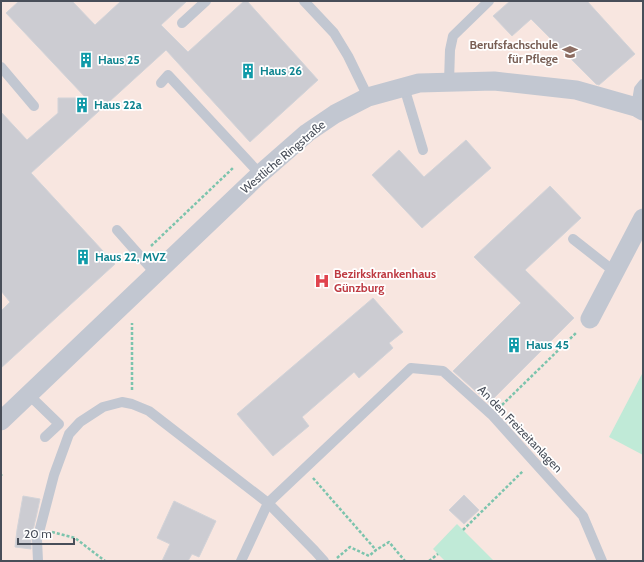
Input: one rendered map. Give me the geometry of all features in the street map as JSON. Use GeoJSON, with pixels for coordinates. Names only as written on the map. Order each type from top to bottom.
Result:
{"type":"FeatureCollection","features":[{"type":"Feature","properties":{"kind":"street","name":"Westliche Ringstraße"},"geometry":{"type":"LineString","coordinates":[[1,421],[260,174],[307,133],[335,114],[368,97],[419,83],[494,81],[576,90],[639,109]]}},
{"type":"Feature","properties":{"kind":"street"},"geometry":{"type":"LineString","coordinates":[[590,319],[643,218]]}},
{"type":"Feature","properties":{"kind":"lane"},"geometry":{"type":"LineString","coordinates":[[182,23],[206,1]]}},
{"type":"Feature","properties":{"kind":"lane"},"geometry":{"type":"LineString","coordinates":[[304,1],[334,33],[348,56],[368,97]]}},
{"type":"Feature","properties":{"kind":"lane"},"geometry":{"type":"LineString","coordinates":[[449,82],[450,50],[453,36],[489,1]]}},
{"type":"Feature","properties":{"kind":"lane"},"geometry":{"type":"LineString","coordinates":[[1,66],[34,106]]}},
{"type":"Feature","properties":{"kind":"lane"},"geometry":{"type":"LineString","coordinates":[[161,82],[168,75],[260,174]]}},
{"type":"Feature","properties":{"kind":"lane"},"geometry":{"type":"LineString","coordinates":[[639,109],[639,89],[643,84]]}},
{"type":"Feature","properties":{"kind":"lane"},"geometry":{"type":"LineString","coordinates":[[404,87],[423,150]]}},
{"type":"Feature","properties":{"kind":"lane"},"geometry":{"type":"LineString","coordinates":[[117,230],[156,274]]}},
{"type":"Feature","properties":{"kind":"lane"},"geometry":{"type":"LineString","coordinates":[[573,239],[615,272]]}},
{"type":"Feature","properties":{"kind":"lane","name":"An den Freizeitanlagen"},"geometry":{"type":"LineString","coordinates":[[268,504],[411,368],[443,371],[492,415],[583,516],[602,561]]}},
{"type":"Feature","properties":{"kind":"lane"},"geometry":{"type":"LineString","coordinates":[[29,395],[59,424],[45,437]]}},
{"type":"Feature","properties":{"kind":"lane"},"geometry":{"type":"LineString","coordinates":[[38,561],[37,540],[54,476],[69,434],[80,422],[103,407],[122,402],[132,404],[149,411],[268,504],[324,561]]}},
{"type":"Feature","properties":{"kind":"lane"},"geometry":{"type":"LineString","coordinates":[[241,561],[268,504]]}},
{"type":"Feature","properties":{"kind":"path"},"geometry":{"type":"LineString","coordinates":[[140,256],[244,157]]}},
{"type":"Feature","properties":{"kind":"path"},"geometry":{"type":"LineString","coordinates":[[132,404],[132,329],[134,294]]}},
{"type":"Feature","properties":{"kind":"path"},"geometry":{"type":"LineString","coordinates":[[492,415],[590,319]]}},
{"type":"Feature","properties":{"kind":"path"},"geometry":{"type":"LineString","coordinates":[[463,530],[533,461]]}},
{"type":"Feature","properties":{"kind":"path"},"geometry":{"type":"LineString","coordinates":[[305,469],[376,550]]}},
{"type":"Feature","properties":{"kind":"path"},"geometry":{"type":"LineString","coordinates":[[40,529],[75,538],[105,561]]}},
{"type":"Feature","properties":{"kind":"path"},"geometry":{"type":"LineString","coordinates":[[334,561],[350,547],[369,556],[389,542],[405,561]]}},
{"type":"Feature","properties":{"kind":"path"},"geometry":{"type":"LineString","coordinates":[[429,561],[438,554]]}},
{"type":"Feature","properties":{"kind":"shaded area","name":"Bezirkskrankenhaus Günzburg"},"geometry":{"type":"Polygon","coordinates":[[[1,1],[643,1],[643,561],[1,561],[1,1]]]}},
{"type":"Feature","properties":{"kind":"green space"},"geometry":{"type":"Polygon","coordinates":[[[643,372],[643,455],[609,437],[643,372]]]}},
{"type":"Feature","properties":{"kind":"green space"},"geometry":{"type":"Polygon","coordinates":[[[457,524],[494,561],[445,561],[433,549],[457,524]]]}},
{"type":"Feature","properties":{"kind":"building"},"geometry":{"type":"Polygon","coordinates":[[[19,1],[72,1],[95,25],[121,1],[187,1],[161,25],[188,52],[244,1],[247,1],[318,80],[250,142],[166,50],[31,173],[115,264],[1,368],[1,311],[10,302],[1,291],[1,112],[27,140],[58,113],[58,98],[86,98],[6,13],[19,1]]]}},
{"type":"Feature","properties":{"kind":"building"},"geometry":{"type":"Polygon","coordinates":[[[510,1],[587,1],[635,54],[599,85],[596,84],[531,19],[512,36],[493,16],[510,1]]]}},
{"type":"Feature","properties":{"kind":"building"},"geometry":{"type":"Polygon","coordinates":[[[466,140],[491,168],[422,228],[372,175],[399,150],[424,177],[466,140]]]}},
{"type":"Feature","properties":{"kind":"building"},"geometry":{"type":"Polygon","coordinates":[[[550,186],[581,218],[525,270],[574,318],[489,403],[453,371],[521,303],[474,257],[550,186]]]}},
{"type":"Feature","properties":{"kind":"building"},"geometry":{"type":"Polygon","coordinates":[[[373,298],[403,332],[389,343],[393,348],[359,378],[354,372],[302,417],[309,426],[273,456],[237,414],[373,298]]]}},
{"type":"Feature","properties":{"kind":"building"},"geometry":{"type":"Polygon","coordinates":[[[464,495],[479,510],[464,524],[449,510],[464,495]]]}},
{"type":"Feature","properties":{"kind":"building"},"geometry":{"type":"Polygon","coordinates":[[[23,496],[40,499],[31,539],[31,549],[15,547],[23,496]]]}},
{"type":"Feature","properties":{"kind":"building"},"geometry":{"type":"Polygon","coordinates":[[[174,501],[216,521],[199,557],[192,554],[188,561],[162,561],[170,544],[157,538],[174,501]]]}},
{"type":"Feature","properties":{"kind":"place","name":"Berufsfachschule für Pflege"},"geometry":{"type":"Point","coordinates":[570,52]}},
{"type":"Feature","properties":{"kind":"place","name":"Haus 25"},"geometry":{"type":"Point","coordinates":[86,60]}},
{"type":"Feature","properties":{"kind":"place","name":"Haus 26"},"geometry":{"type":"Point","coordinates":[248,71]}},
{"type":"Feature","properties":{"kind":"place","name":"Haus 22a"},"geometry":{"type":"Point","coordinates":[82,105]}},
{"type":"Feature","properties":{"kind":"place","name":"Haus 22, MVZ"},"geometry":{"type":"Point","coordinates":[83,257]}},
{"type":"Feature","properties":{"kind":"place","name":"Bezirkskrankenhaus Günzburg"},"geometry":{"type":"Point","coordinates":[322,281]}},
{"type":"Feature","properties":{"kind":"place","name":"Haus 45"},"geometry":{"type":"Point","coordinates":[514,345]}}]}
